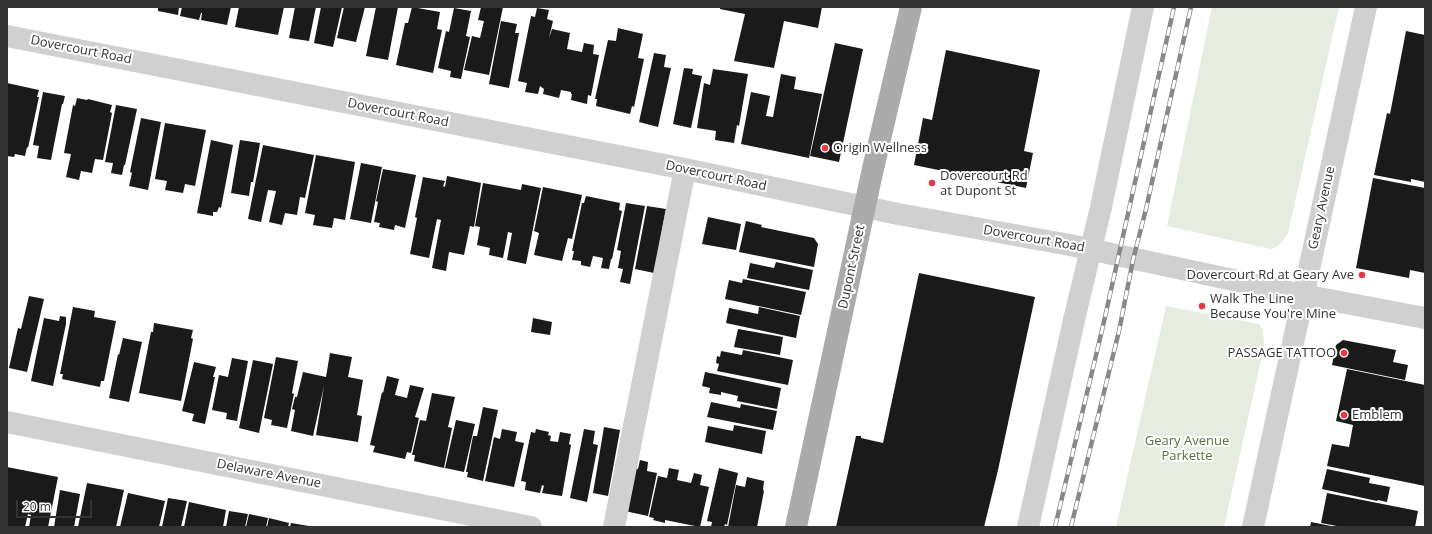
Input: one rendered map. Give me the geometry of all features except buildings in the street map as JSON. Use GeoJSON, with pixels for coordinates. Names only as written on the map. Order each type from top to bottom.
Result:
{"type":"FeatureCollection","features":[{"type":"Feature","properties":{"kind":"main road","name":"Dupont Street"},"geometry":{"type":"LineString","coordinates":[[796,527],[865,207],[911,7]]}},
{"type":"Feature","properties":{"kind":"street"},"geometry":{"type":"LineString","coordinates":[[1028,527],[1101,207],[1144,7]]}},
{"type":"Feature","properties":{"kind":"street","name":"Geary Avenue"},"geometry":{"type":"LineString","coordinates":[[1253,527],[1366,7]]}},
{"type":"Feature","properties":{"kind":"street","name":"Dovercourt Road"},"geometry":{"type":"LineString","coordinates":[[7,36],[685,169],[898,214],[1070,245],[1425,318]]}},
{"type":"Feature","properties":{"kind":"street"},"geometry":{"type":"LineString","coordinates":[[614,527],[685,169]]}},
{"type":"Feature","properties":{"kind":"street","name":"Delaware Avenue"},"geometry":{"type":"LineString","coordinates":[[7,422],[531,527]]}},
{"type":"Feature","properties":{"kind":"green space"},"geometry":{"type":"Polygon","coordinates":[[[1212,7],[1339,7],[1288,233],[1281,243],[1270,249],[1167,226],[1212,7]]]}},
{"type":"Feature","properties":{"kind":"green space","name":"Geary Avenue Parkette"},"geometry":{"type":"Polygon","coordinates":[[[1166,306],[1259,324],[1263,331],[1264,346],[1224,527],[1116,527],[1166,306]]]}},
{"type":"Feature","properties":{"kind":"railway"},"geometry":{"type":"LineString","coordinates":[[1055,527],[1103,326],[1174,7]]}},
{"type":"Feature","properties":{"kind":"railway"},"geometry":{"type":"LineString","coordinates":[[1071,527],[1119,331],[1133,260],[1146,209],[1191,7]]}},
{"type":"Feature","properties":{"kind":"place","name":"Origin Wellness"},"geometry":{"type":"Point","coordinates":[825,148]}},
{"type":"Feature","properties":{"kind":"place","name":"Dovercourt Rd at Dupont St"},"geometry":{"type":"Point","coordinates":[932,183]}},
{"type":"Feature","properties":{"kind":"place","name":"Dovercourt Rd at Geary Ave"},"geometry":{"type":"Point","coordinates":[1362,275]}},
{"type":"Feature","properties":{"kind":"place","name":"Walk The Line Because You're Mine"},"geometry":{"type":"Point","coordinates":[1202,306]}},
{"type":"Feature","properties":{"kind":"place","name":"PASSAGE TATTOO"},"geometry":{"type":"Point","coordinates":[1344,353]}},
{"type":"Feature","properties":{"kind":"place","name":"Emblem"},"geometry":{"type":"Point","coordinates":[1344,415]}}]}
